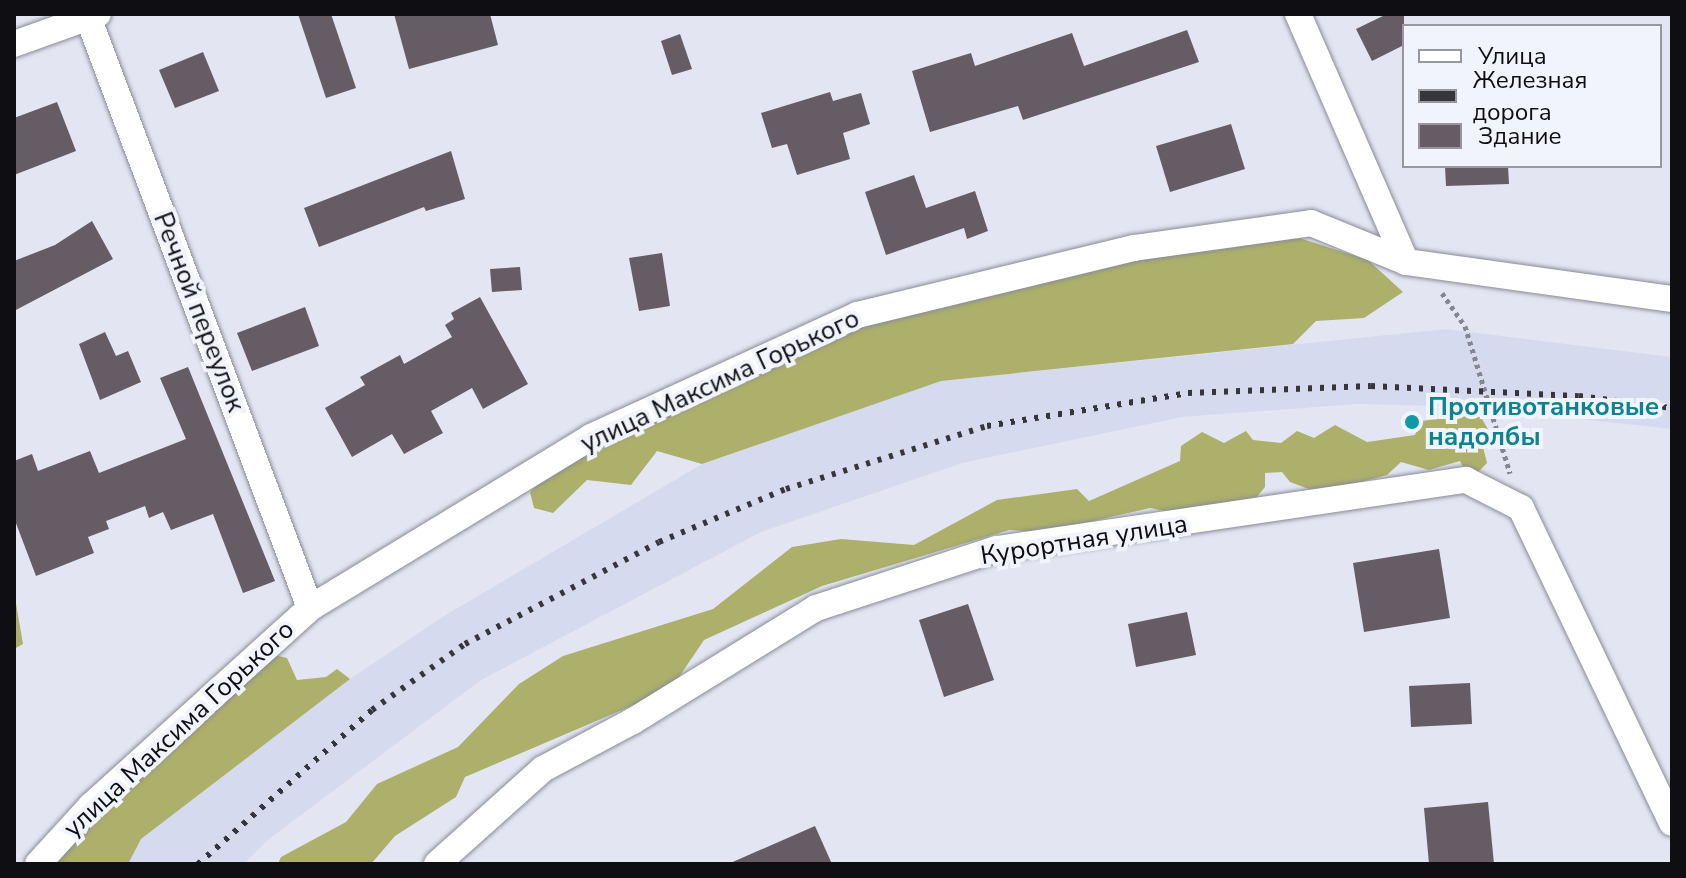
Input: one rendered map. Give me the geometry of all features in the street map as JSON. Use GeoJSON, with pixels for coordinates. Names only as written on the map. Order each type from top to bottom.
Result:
{"type":"FeatureCollection","features":[{"type":"Feature","properties":{"kind":"street"},"geometry":{"type":"LineString","coordinates":[[1298,14],[1406,262]]}},
{"type":"Feature","properties":{"kind":"street"},"geometry":{"type":"LineString","coordinates":[[14,44],[93,16]]}},
{"type":"Feature","properties":{"kind":"street","name":"Речной переулок"},"geometry":{"type":"LineString","coordinates":[[93,16],[310,608]]}},
{"type":"Feature","properties":{"kind":"street","name":"улица Максима Горького"},"geometry":{"type":"LineString","coordinates":[[38,864],[91,806],[310,608],[591,437],[857,315],[1134,248],[1311,223],[1406,262],[1672,299]]}},
{"type":"Feature","properties":{"kind":"street","name":"Курортная улица"},"geometry":{"type":"LineString","coordinates":[[437,864],[543,769],[633,721],[816,608],[997,549],[1466,480],[1521,508]]}},
{"type":"Feature","properties":{"kind":"street"},"geometry":{"type":"LineString","coordinates":[[1521,508],[1672,823]]}},
{"type":"Feature","properties":{"kind":"path"},"geometry":{"type":"LineString","coordinates":[[1438,289],[1465,326],[1521,508]]}},
{"type":"Feature","properties":{"kind":"shaded area"},"geometry":{"type":"Polygon","coordinates":[[[1446,329],[1672,357],[1672,429],[1470,407],[1358,404],[1182,417],[962,463],[761,532],[481,680],[269,839],[244,864],[128,864],[141,839],[350,679],[444,616],[702,464],[940,381],[1446,329]]]}},
{"type":"Feature","properties":{"kind":"green space"},"geometry":{"type":"Polygon","coordinates":[[[1290,235],[1368,260],[1403,292],[1364,318],[1316,321],[1293,344],[941,381],[702,464],[657,451],[631,485],[587,480],[553,513],[534,508],[530,492],[559,465],[862,322],[1135,256],[1290,235]]]}},
{"type":"Feature","properties":{"kind":"green space"},"geometry":{"type":"Polygon","coordinates":[[[1481,417],[1490,433],[1483,447],[1487,463],[1478,472],[1466,473],[1460,461],[1429,470],[1401,462],[1387,475],[1320,493],[1290,482],[1282,472],[1265,473],[1265,487],[1247,509],[1187,515],[1150,508],[1045,532],[1009,530],[822,586],[704,640],[671,689],[465,777],[456,797],[395,836],[371,864],[278,864],[281,857],[346,822],[377,784],[458,747],[519,684],[563,656],[713,609],[792,547],[841,539],[914,545],[997,500],[1077,489],[1089,501],[1180,461],[1181,446],[1202,432],[1224,443],[1246,431],[1253,440],[1281,443],[1297,431],[1314,438],[1335,425],[1367,442],[1415,435],[1421,421],[1481,417]]]}},
{"type":"Feature","properties":{"kind":"green space"},"geometry":{"type":"Polygon","coordinates":[[[14,592],[23,644],[14,649],[14,592]]]}},
{"type":"Feature","properties":{"kind":"green space"},"geometry":{"type":"Polygon","coordinates":[[[270,654],[287,658],[297,680],[326,677],[337,669],[350,679],[141,839],[128,864],[42,864],[270,654]]]}},
{"type":"Feature","properties":{"kind":"building"},"geometry":{"type":"Polygon","coordinates":[[[298,14],[331,14],[356,88],[326,98],[298,14]]]}},
{"type":"Feature","properties":{"kind":"building"},"geometry":{"type":"Polygon","coordinates":[[[394,14],[490,14],[498,45],[409,69],[394,14]]]}},
{"type":"Feature","properties":{"kind":"building"},"geometry":{"type":"Polygon","coordinates":[[[1387,14],[1404,14],[1402,46],[1372,61],[1356,29],[1387,14]]]}},
{"type":"Feature","properties":{"kind":"building"},"geometry":{"type":"Polygon","coordinates":[[[1187,30],[1199,62],[1023,120],[1018,106],[930,132],[912,71],[971,53],[975,66],[1072,33],[1084,66],[1187,30]]]}},
{"type":"Feature","properties":{"kind":"building"},"geometry":{"type":"Polygon","coordinates":[[[680,34],[692,69],[672,75],[661,41],[680,34]]]}},
{"type":"Feature","properties":{"kind":"building"},"geometry":{"type":"Polygon","coordinates":[[[203,52],[219,91],[175,108],[159,70],[203,52]]]}},
{"type":"Feature","properties":{"kind":"building"},"geometry":{"type":"Polygon","coordinates":[[[830,92],[833,101],[861,93],[870,124],[843,133],[850,159],[797,175],[787,144],[772,148],[761,113],[830,92]]]}},
{"type":"Feature","properties":{"kind":"building"},"geometry":{"type":"Polygon","coordinates":[[[57,102],[76,151],[14,175],[14,118],[57,102]]]}},
{"type":"Feature","properties":{"kind":"building"},"geometry":{"type":"Polygon","coordinates":[[[1231,124],[1245,169],[1170,192],[1156,146],[1231,124]]]}},
{"type":"Feature","properties":{"kind":"building"},"geometry":{"type":"Polygon","coordinates":[[[451,151],[465,199],[426,211],[424,207],[319,247],[304,208],[451,151]]]}},
{"type":"Feature","properties":{"kind":"building"},"geometry":{"type":"Polygon","coordinates":[[[1445,168],[1508,168],[1509,184],[1446,186],[1445,168]]]}},
{"type":"Feature","properties":{"kind":"building"},"geometry":{"type":"Polygon","coordinates":[[[914,175],[926,208],[975,191],[988,231],[967,239],[964,228],[886,255],[865,192],[914,175]]]}},
{"type":"Feature","properties":{"kind":"building"},"geometry":{"type":"Polygon","coordinates":[[[92,221],[113,259],[14,311],[14,261],[55,245],[92,221]]]}},
{"type":"Feature","properties":{"kind":"building"},"geometry":{"type":"Polygon","coordinates":[[[662,253],[670,306],[639,311],[629,258],[662,253]]]}},
{"type":"Feature","properties":{"kind":"building"},"geometry":{"type":"Polygon","coordinates":[[[520,267],[522,290],[492,292],[490,269],[520,267]]]}},
{"type":"Feature","properties":{"kind":"building"},"geometry":{"type":"Polygon","coordinates":[[[480,297],[528,384],[483,409],[472,388],[431,411],[443,433],[404,454],[392,434],[352,457],[325,408],[365,385],[360,377],[400,355],[404,364],[452,337],[445,325],[454,319],[451,313],[480,297]]]}},
{"type":"Feature","properties":{"kind":"building"},"geometry":{"type":"Polygon","coordinates":[[[305,307],[319,346],[252,371],[237,333],[305,307]]]}},
{"type":"Feature","properties":{"kind":"building"},"geometry":{"type":"Polygon","coordinates":[[[105,332],[116,356],[128,351],[141,382],[100,400],[79,344],[105,332]]]}},
{"type":"Feature","properties":{"kind":"building"},"geometry":{"type":"Polygon","coordinates":[[[188,367],[275,581],[243,593],[213,514],[171,530],[163,512],[149,518],[145,506],[106,521],[109,529],[88,537],[94,553],[36,576],[14,518],[14,461],[32,454],[38,471],[90,451],[99,473],[186,439],[160,378],[188,367]]]}},
{"type":"Feature","properties":{"kind":"building"},"geometry":{"type":"Polygon","coordinates":[[[1439,549],[1450,618],[1364,632],[1353,563],[1439,549]]]}},
{"type":"Feature","properties":{"kind":"building"},"geometry":{"type":"Polygon","coordinates":[[[968,604],[994,680],[944,697],[919,620],[968,604]]]}},
{"type":"Feature","properties":{"kind":"building"},"geometry":{"type":"Polygon","coordinates":[[[1187,612],[1196,655],[1136,667],[1128,624],[1187,612]]]}},
{"type":"Feature","properties":{"kind":"building"},"geometry":{"type":"Polygon","coordinates":[[[1470,683],[1472,724],[1411,727],[1409,686],[1470,683]]]}},
{"type":"Feature","properties":{"kind":"building"},"geometry":{"type":"Polygon","coordinates":[[[1488,802],[1494,864],[1429,864],[1424,808],[1488,802]]]}},
{"type":"Feature","properties":{"kind":"building"},"geometry":{"type":"Polygon","coordinates":[[[815,826],[832,864],[728,864],[815,826]]]}},
{"type":"Feature","properties":{"kind":"railway"},"geometry":{"type":"LineString","coordinates":[[198,864],[372,710],[465,644],[659,542],[786,489],[987,426],[1188,393],[1371,386],[1579,396],[1672,408]]}},
{"type":"Feature","properties":{"kind":"place","name":"Противотанковые надолбы"},"geometry":{"type":"Point","coordinates":[1412,422]}}]}
